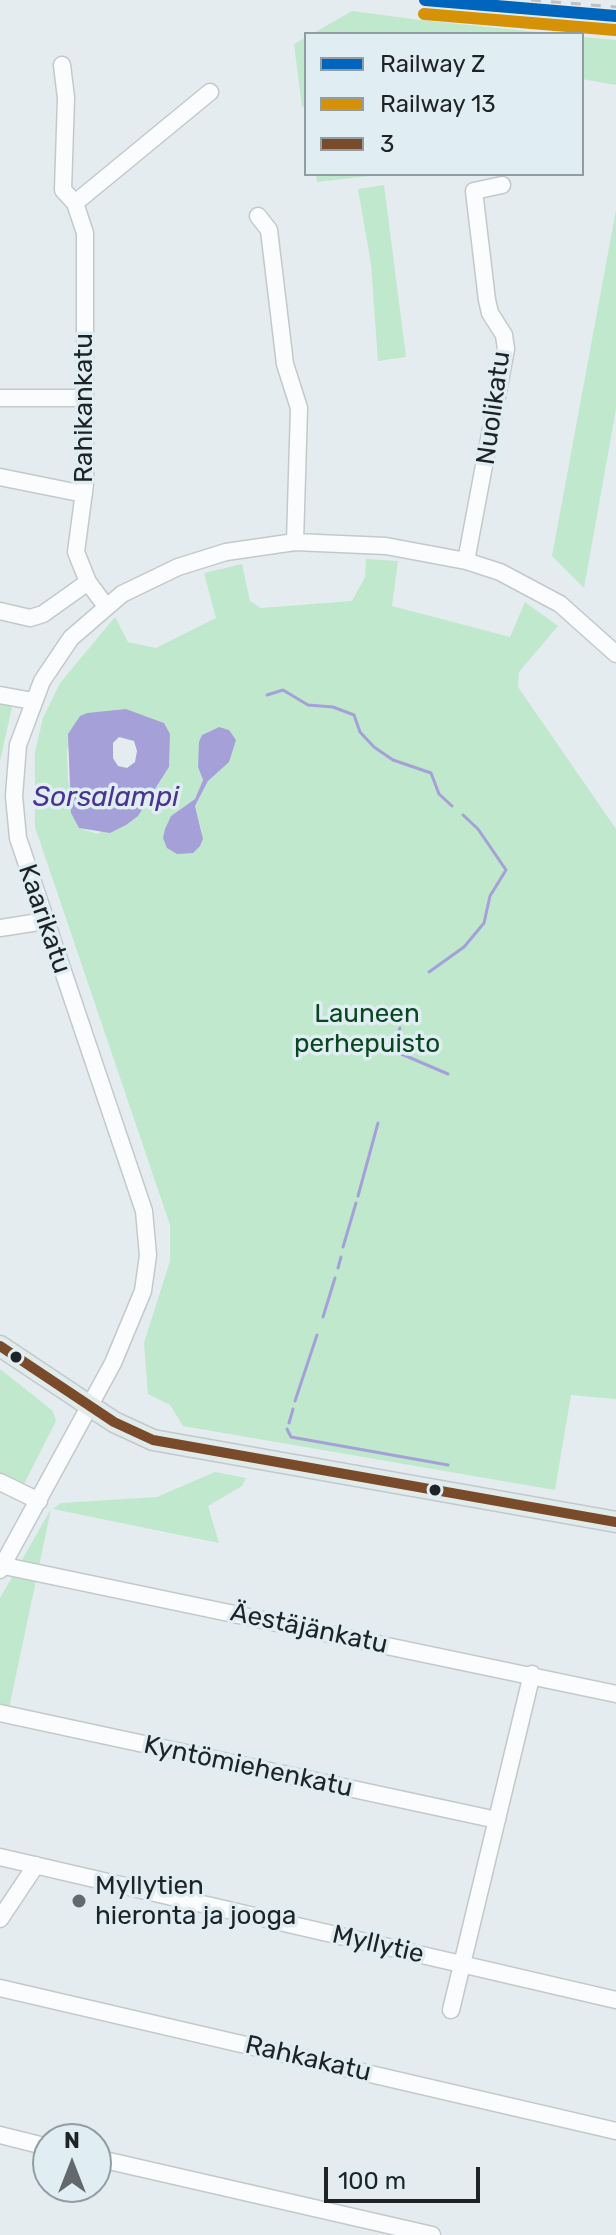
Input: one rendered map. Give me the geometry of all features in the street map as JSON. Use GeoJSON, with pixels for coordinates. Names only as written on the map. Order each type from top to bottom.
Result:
{"type":"FeatureCollection","features":[{"type":"Feature","properties":{"kind":"main road"},"geometry":{"type":"LineString","coordinates":[[0,1346],[91,1408],[153,1440],[616,1522]]}},
{"type":"Feature","properties":{"kind":"street","name":"Rahikankatu"},"geometry":{"type":"LineString","coordinates":[[62,65],[66,98],[63,190],[75,203],[85,233],[84,494],[76,552],[88,582],[105,605]]}},
{"type":"Feature","properties":{"kind":"street"},"geometry":{"type":"LineString","coordinates":[[75,203],[210,92]]}},
{"type":"Feature","properties":{"kind":"street","name":"Nuolikatu"},"geometry":{"type":"LineString","coordinates":[[466,561],[506,349],[504,335],[490,313],[487,300],[474,191],[502,185]]}},
{"type":"Feature","properties":{"kind":"street"},"geometry":{"type":"LineString","coordinates":[[258,216],[269,230],[285,364],[299,408],[295,542]]}},
{"type":"Feature","properties":{"kind":"street"},"geometry":{"type":"LineString","coordinates":[[0,398],[86,398]]}},
{"type":"Feature","properties":{"kind":"street"},"geometry":{"type":"LineString","coordinates":[[0,477],[84,494]]}},
{"type":"Feature","properties":{"kind":"street","name":"Kaarikatu"},"geometry":{"type":"LineString","coordinates":[[1,1567],[91,1408],[143,1291],[148,1233],[140,1198],[18,838],[14,796],[18,745],[42,681],[71,638],[105,605],[178,567],[226,552],[295,542],[386,546],[466,561],[529,585],[560,604],[616,654]]}},
{"type":"Feature","properties":{"kind":"street"},"geometry":{"type":"LineString","coordinates":[[0,611],[30,618],[43,614],[88,582]]}},
{"type":"Feature","properties":{"kind":"street"},"geometry":{"type":"LineString","coordinates":[[0,695],[33,701]]}},
{"type":"Feature","properties":{"kind":"street"},"geometry":{"type":"LineString","coordinates":[[0,928],[45,921]]}},
{"type":"Feature","properties":{"kind":"street"},"geometry":{"type":"LineString","coordinates":[[0,1482],[39,1501]]}},
{"type":"Feature","properties":{"kind":"street","name":"Äestäjänkatu"},"geometry":{"type":"LineString","coordinates":[[1,1567],[532,1674],[616,1694]]}},
{"type":"Feature","properties":{"kind":"street"},"geometry":{"type":"LineString","coordinates":[[451,2010],[532,1674]]}},
{"type":"Feature","properties":{"kind":"street","name":"Kyntömiehenkatu"},"geometry":{"type":"LineString","coordinates":[[0,1713],[497,1820]]}},
{"type":"Feature","properties":{"kind":"street","name":"Myllytie"},"geometry":{"type":"LineString","coordinates":[[0,1857],[616,2000]]}},
{"type":"Feature","properties":{"kind":"street"},"geometry":{"type":"LineString","coordinates":[[0,1919],[36,1865]]}},
{"type":"Feature","properties":{"kind":"street","name":"Rahkakatu"},"geometry":{"type":"LineString","coordinates":[[0,1988],[616,2131]]}},
{"type":"Feature","properties":{"kind":"street"},"geometry":{"type":"LineString","coordinates":[[0,2135],[32,2143]]}},
{"type":"Feature","properties":{"kind":"street"},"geometry":{"type":"LineString","coordinates":[[112,2162],[432,2235]]}},
{"type":"Feature","properties":{"kind":"green space"},"geometry":{"type":"Polygon","coordinates":[[[352,11],[537,32],[315,32],[352,11]]]}},
{"type":"Feature","properties":{"kind":"green space"},"geometry":{"type":"Polygon","coordinates":[[[584,37],[616,40],[616,85],[584,79],[584,37]]]}},
{"type":"Feature","properties":{"kind":"green space"},"geometry":{"type":"Polygon","coordinates":[[[304,38],[302,107],[294,44],[304,38]]]}},
{"type":"Feature","properties":{"kind":"green space"},"geometry":{"type":"Polygon","coordinates":[[[316,176],[368,176],[317,182],[316,176]]]}},
{"type":"Feature","properties":{"kind":"green space"},"geometry":{"type":"Polygon","coordinates":[[[384,185],[406,357],[378,361],[371,264],[358,189],[384,185]]]}},
{"type":"Feature","properties":{"kind":"green space"},"geometry":{"type":"Polygon","coordinates":[[[616,210],[616,409],[584,588],[552,556],[616,210]]]}},
{"type":"Feature","properties":{"kind":"green space","name":"Launeen perhepuisto"},"geometry":{"type":"Polygon","coordinates":[[[366,559],[398,561],[392,606],[510,637],[525,602],[558,626],[519,672],[518,687],[616,829],[616,1399],[571,1395],[555,1490],[183,1426],[170,1405],[148,1394],[144,1343],[170,1261],[170,1225],[35,827],[35,752],[43,718],[60,683],[115,617],[128,642],[156,648],[216,618],[204,573],[242,564],[250,601],[261,608],[352,601],[365,577],[366,559]],[[126,709],[80,716],[67,751],[68,780],[79,828],[98,834],[157,787],[169,767],[164,723],[126,709]],[[219,727],[202,735],[198,767],[203,780],[195,799],[171,816],[202,833],[195,806],[208,781],[219,727]]]}},
{"type":"Feature","properties":{"kind":"green space"},"geometry":{"type":"Polygon","coordinates":[[[0,703],[12,707],[0,761],[0,703]]]}},
{"type":"Feature","properties":{"kind":"green space"},"geometry":{"type":"Polygon","coordinates":[[[0,1369],[53,1411],[56,1421],[22,1488],[0,1478],[0,1369]]]}},
{"type":"Feature","properties":{"kind":"green space"},"geometry":{"type":"Polygon","coordinates":[[[215,1472],[246,1478],[242,1486],[208,1506],[219,1543],[53,1509],[61,1503],[157,1497],[215,1472]]]}},
{"type":"Feature","properties":{"kind":"green space"},"geometry":{"type":"Polygon","coordinates":[[[51,1509],[8,1713],[0,1712],[0,1598],[51,1509]]]}},
{"type":"Feature","properties":{"kind":"water","name":"Sorsalampi"},"geometry":{"type":"Polygon","coordinates":[[[126,709],[164,723],[170,734],[169,767],[138,816],[110,833],[79,828],[71,813],[68,734],[80,716],[126,709]],[[119,737],[113,743],[113,758],[118,766],[127,768],[135,762],[137,751],[134,741],[119,737]]]}},
{"type":"Feature","properties":{"kind":"water"},"geometry":{"type":"Polygon","coordinates":[[[219,727],[229,730],[236,740],[229,762],[208,781],[195,806],[203,839],[200,846],[193,853],[177,854],[167,848],[163,838],[165,829],[171,816],[195,799],[203,780],[198,767],[199,742],[202,735],[219,727]]]}},
{"type":"Feature","properties":{"kind":"waterway"},"geometry":{"type":"LineString","coordinates":[[267,695],[283,690],[308,705],[333,707],[354,715],[360,732],[374,747],[393,760],[431,773],[439,794],[452,806]]}},
{"type":"Feature","properties":{"kind":"waterway"},"geometry":{"type":"LineString","coordinates":[[429,972],[464,947],[484,923],[490,896],[506,870],[478,829],[463,815]]}},
{"type":"Feature","properties":{"kind":"waterway"},"geometry":{"type":"LineString","coordinates":[[392,1050],[400,1028]]}},
{"type":"Feature","properties":{"kind":"waterway"},"geometry":{"type":"LineString","coordinates":[[392,1050],[448,1074]]}},
{"type":"Feature","properties":{"kind":"waterway"},"geometry":{"type":"LineString","coordinates":[[358,1196],[378,1123]]}},
{"type":"Feature","properties":{"kind":"waterway"},"geometry":{"type":"LineString","coordinates":[[343,1247],[356,1203]]}},
{"type":"Feature","properties":{"kind":"waterway"},"geometry":{"type":"LineString","coordinates":[[338,1268],[341,1257]]}},
{"type":"Feature","properties":{"kind":"waterway"},"geometry":{"type":"LineString","coordinates":[[323,1317],[335,1278]]}},
{"type":"Feature","properties":{"kind":"waterway"},"geometry":{"type":"LineString","coordinates":[[295,1401],[317,1335]]}},
{"type":"Feature","properties":{"kind":"waterway"},"geometry":{"type":"LineString","coordinates":[[289,1423],[293,1409]]}},
{"type":"Feature","properties":{"kind":"waterway"},"geometry":{"type":"LineString","coordinates":[[287,1429],[291,1437],[448,1465]]}},
{"type":"Feature","properties":{"kind":"railway"},"geometry":{"type":"LineString","coordinates":[[531,0],[616,7]]}},
{"type":"Feature","properties":{"kind":"rail line","name":"Z"},"geometry":{"type":"LineString","coordinates":[[425,0],[616,16]]}},
{"type":"Feature","properties":{"kind":"rail line","name":"13"},"geometry":{"type":"LineString","coordinates":[[424,14],[615,30]]}},
{"type":"Feature","properties":{"kind":"transit line","name":"3"},"geometry":{"type":"LineString","coordinates":[[0,1346],[114,1422],[153,1440],[616,1522]]}},
{"type":"Feature","properties":{"kind":"place","name":"Myllytien hieronta ja jooga"},"geometry":{"type":"Point","coordinates":[79,1901]}}]}
